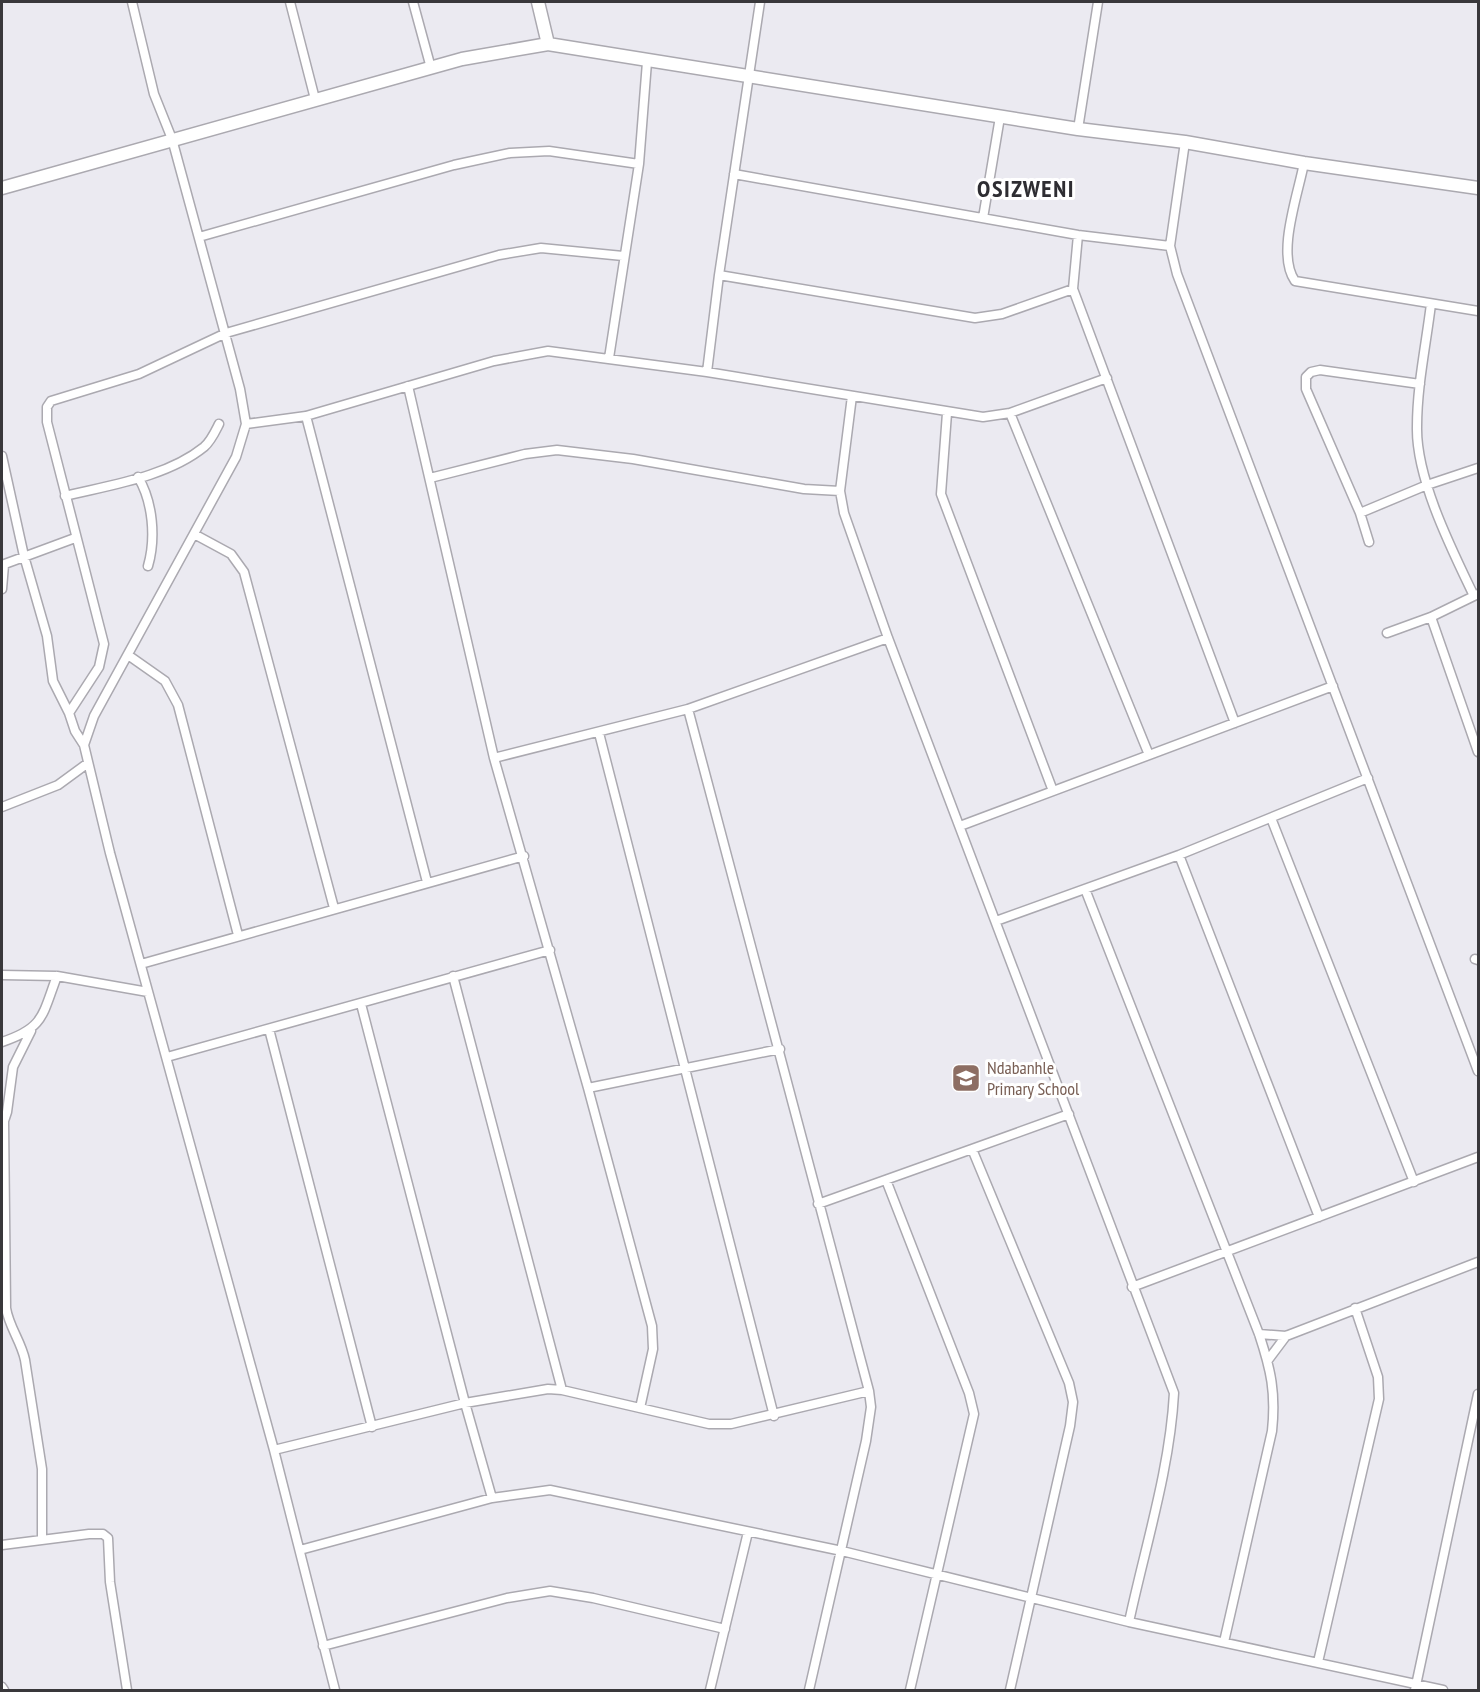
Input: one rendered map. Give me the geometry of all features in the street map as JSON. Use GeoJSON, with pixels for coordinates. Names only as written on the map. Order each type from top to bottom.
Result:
{"type":"FeatureCollection","features":[{"type":"Feature","properties":{"kind":"street"},"geometry":{"type":"LineString","coordinates":[[84,745],[94,716],[236,457],[246,424],[226,333],[171,140],[154,94],[132,2]]}},
{"type":"Feature","properties":{"kind":"street"},"geometry":{"type":"LineString","coordinates":[[290,2],[315,99]]}},
{"type":"Feature","properties":{"kind":"street"},"geometry":{"type":"LineString","coordinates":[[413,2],[431,68]]}},
{"type":"Feature","properties":{"kind":"street"},"geometry":{"type":"LineString","coordinates":[[538,2],[548,44]]}},
{"type":"Feature","properties":{"kind":"street"},"geometry":{"type":"LineString","coordinates":[[707,372],[719,275],[760,2]]}},
{"type":"Feature","properties":{"kind":"street"},"geometry":{"type":"LineString","coordinates":[[1078,129],[1098,2]]}},
{"type":"Feature","properties":{"kind":"street"},"geometry":{"type":"LineString","coordinates":[[2,188],[431,68],[492,52],[548,44],[647,62],[1000,117],[1185,142],[1304,163],[1479,188]]}},
{"type":"Feature","properties":{"kind":"street"},"geometry":{"type":"LineString","coordinates":[[609,358],[639,164],[647,62]]}},
{"type":"Feature","properties":{"kind":"street"},"geometry":{"type":"LineString","coordinates":[[983,218],[1000,117]]}},
{"type":"Feature","properties":{"kind":"street"},"geometry":{"type":"LineString","coordinates":[[1185,142],[1170,246],[1177,274],[1479,1071]]}},
{"type":"Feature","properties":{"kind":"street"},"geometry":{"type":"LineString","coordinates":[[199,237],[454,165],[519,152],[549,151],[639,164]]}},
{"type":"Feature","properties":{"kind":"street"},"geometry":{"type":"LineString","coordinates":[[1304,163],[1287,250],[1287,268],[1295,281],[1479,311]]}},
{"type":"Feature","properties":{"kind":"street"},"geometry":{"type":"LineString","coordinates":[[734,174],[1078,235],[1170,246]]}},
{"type":"Feature","properties":{"kind":"street"},"geometry":{"type":"LineString","coordinates":[[1078,235],[1073,290],[1235,723]]}},
{"type":"Feature","properties":{"kind":"street"},"geometry":{"type":"LineString","coordinates":[[69,713],[99,667],[104,644],[47,422],[46,407],[51,401],[139,374],[226,333],[510,253],[541,249],[623,256]]}},
{"type":"Feature","properties":{"kind":"street"},"geometry":{"type":"LineString","coordinates":[[719,275],[975,318],[1002,314],[1073,290]]}},
{"type":"Feature","properties":{"kind":"street"},"geometry":{"type":"LineString","coordinates":[[1387,633],[1431,617],[1476,595],[1450,547],[1427,484],[1417,435],[1420,384],[1431,304]]}},
{"type":"Feature","properties":{"kind":"street"},"geometry":{"type":"LineString","coordinates":[[246,424],[306,416],[516,355],[548,351],[707,372],[947,413],[983,417],[1010,413],[1107,378]]}},
{"type":"Feature","properties":{"kind":"street"},"geometry":{"type":"LineString","coordinates":[[1369,542],[1360,513],[1306,389],[1306,377],[1311,372],[1320,370],[1420,384]]}},
{"type":"Feature","properties":{"kind":"street"},"geometry":{"type":"LineString","coordinates":[[408,386],[494,758],[550,950],[654,1337],[640,1408]]}},
{"type":"Feature","properties":{"kind":"street"},"geometry":{"type":"LineString","coordinates":[[852,396],[840,491],[844,513],[888,638],[1174,1393],[1173,1414],[1160,1482],[1129,1622]]}},
{"type":"Feature","properties":{"kind":"street"},"geometry":{"type":"LineString","coordinates":[[947,413],[940,494],[1053,791]]}},
{"type":"Feature","properties":{"kind":"street"},"geometry":{"type":"LineString","coordinates":[[1010,413],[1149,755]]}},
{"type":"Feature","properties":{"kind":"street"},"geometry":{"type":"LineString","coordinates":[[306,416],[427,882]]}},
{"type":"Feature","properties":{"kind":"street"},"geometry":{"type":"LineString","coordinates":[[65,496],[138,477],[179,462],[206,446],[219,424]]}},
{"type":"Feature","properties":{"kind":"street"},"geometry":{"type":"LineString","coordinates":[[430,478],[525,454],[557,450],[633,459],[804,489],[840,491]]}},
{"type":"Feature","properties":{"kind":"street"},"geometry":{"type":"LineString","coordinates":[[2,456],[24,556],[47,636],[53,681],[75,731],[84,745],[148,992],[274,1450],[335,1690]]}},
{"type":"Feature","properties":{"kind":"street"},"geometry":{"type":"LineString","coordinates":[[1360,513],[1427,484],[1479,468]]}},
{"type":"Feature","properties":{"kind":"street"},"geometry":{"type":"LineString","coordinates":[[138,477],[145,489],[151,521],[152,553],[148,566]]}},
{"type":"Feature","properties":{"kind":"street"},"geometry":{"type":"LineString","coordinates":[[194,534],[231,555],[244,572],[334,908]]}},
{"type":"Feature","properties":{"kind":"street"},"geometry":{"type":"LineString","coordinates":[[2,589],[3,565],[75,538]]}},
{"type":"Feature","properties":{"kind":"street"},"geometry":{"type":"LineString","coordinates":[[1431,617],[1479,752]]}},
{"type":"Feature","properties":{"kind":"street"},"geometry":{"type":"LineString","coordinates":[[494,758],[688,709],[888,638]]}},
{"type":"Feature","properties":{"kind":"street"},"geometry":{"type":"LineString","coordinates":[[128,655],[165,681],[178,705],[238,935]]}},
{"type":"Feature","properties":{"kind":"street"},"geometry":{"type":"LineString","coordinates":[[960,826],[1333,686]]}},
{"type":"Feature","properties":{"kind":"street"},"geometry":{"type":"LineString","coordinates":[[688,709],[780,1048],[818,1204],[869,1391],[871,1407],[866,1441],[810,1690]]}},
{"type":"Feature","properties":{"kind":"street"},"geometry":{"type":"LineString","coordinates":[[599,733],[774,1416]]}},
{"type":"Feature","properties":{"kind":"street"},"geometry":{"type":"LineString","coordinates":[[2,807],[58,785],[88,763]]}},
{"type":"Feature","properties":{"kind":"street"},"geometry":{"type":"LineString","coordinates":[[996,921],[1179,855],[1368,778]]}},
{"type":"Feature","properties":{"kind":"street"},"geometry":{"type":"LineString","coordinates":[[1271,818],[1414,1182]]}},
{"type":"Feature","properties":{"kind":"street"},"geometry":{"type":"LineString","coordinates":[[1179,855],[1319,1217]]}},
{"type":"Feature","properties":{"kind":"street"},"geometry":{"type":"LineString","coordinates":[[141,964],[524,856]]}},
{"type":"Feature","properties":{"kind":"street"},"geometry":{"type":"LineString","coordinates":[[1085,889],[1268,1360],[1275,1399],[1272,1431],[1224,1642]]}},
{"type":"Feature","properties":{"kind":"street"},"geometry":{"type":"LineString","coordinates":[[167,1057],[550,950]]}},
{"type":"Feature","properties":{"kind":"street"},"geometry":{"type":"LineString","coordinates":[[2,975],[57,976],[148,992]]}},
{"type":"Feature","properties":{"kind":"street"},"geometry":{"type":"LineString","coordinates":[[42,1540],[42,1469],[27,1371],[21,1344],[9,1323],[6,1308],[2,1193],[6,1152],[3,1124],[13,1066],[31,1031],[43,1014],[57,976]]}},
{"type":"Feature","properties":{"kind":"street"},"geometry":{"type":"LineString","coordinates":[[453,976],[562,1390]]}},
{"type":"Feature","properties":{"kind":"street"},"geometry":{"type":"LineString","coordinates":[[361,1004],[492,1498]]}},
{"type":"Feature","properties":{"kind":"street"},"geometry":{"type":"LineString","coordinates":[[269,1029],[372,1426]]}},
{"type":"Feature","properties":{"kind":"street"},"geometry":{"type":"LineString","coordinates":[[2,1042],[31,1031]]}},
{"type":"Feature","properties":{"kind":"street"},"geometry":{"type":"LineString","coordinates":[[588,1088],[686,1070],[780,1048]]}},
{"type":"Feature","properties":{"kind":"street"},"geometry":{"type":"LineString","coordinates":[[818,1204],[1069,1114]]}},
{"type":"Feature","properties":{"kind":"street"},"geometry":{"type":"LineString","coordinates":[[972,1149],[1069,1383],[1073,1402],[1070,1426],[1010,1690]]}},
{"type":"Feature","properties":{"kind":"street"},"geometry":{"type":"LineString","coordinates":[[1132,1287],[1479,1157]]}},
{"type":"Feature","properties":{"kind":"street"},"geometry":{"type":"LineString","coordinates":[[886,1180],[969,1393],[974,1414],[910,1690]]}},
{"type":"Feature","properties":{"kind":"street"},"geometry":{"type":"LineString","coordinates":[[1259,1334],[1286,1336],[1479,1262]]}},
{"type":"Feature","properties":{"kind":"street"},"geometry":{"type":"LineString","coordinates":[[1318,1662],[1379,1399],[1378,1377],[1355,1308]]}},
{"type":"Feature","properties":{"kind":"street"},"geometry":{"type":"LineString","coordinates":[[1268,1360],[1286,1336]]}},
{"type":"Feature","properties":{"kind":"street"},"geometry":{"type":"LineString","coordinates":[[274,1450],[465,1403],[533,1390],[562,1390],[709,1424],[731,1424],[774,1416],[869,1391]]}},
{"type":"Feature","properties":{"kind":"street"},"geometry":{"type":"LineString","coordinates":[[1416,1687],[1479,1394]]}},
{"type":"Feature","properties":{"kind":"street"},"geometry":{"type":"LineString","coordinates":[[300,1550],[492,1498],[550,1491],[842,1551],[938,1577],[1129,1622],[1318,1662],[1416,1687],[1443,1690]]}},
{"type":"Feature","properties":{"kind":"street"},"geometry":{"type":"LineString","coordinates":[[710,1690],[748,1532]]}},
{"type":"Feature","properties":{"kind":"street"},"geometry":{"type":"LineString","coordinates":[[2,1545],[89,1534],[103,1534],[108,1538],[110,1582],[127,1690]]}},
{"type":"Feature","properties":{"kind":"street"},"geometry":{"type":"LineString","coordinates":[[323,1646],[507,1598],[550,1592],[593,1598],[725,1629]]}},
{"type":"Feature","properties":{"kind":"place","name":"Ndabanhle Primary School"},"geometry":{"type":"Point","coordinates":[966,1078]}},
{"type":"Feature","properties":{"kind":"district","name":"OSIZWENI"},"geometry":{"type":"Point","coordinates":[1026,189]}}]}
